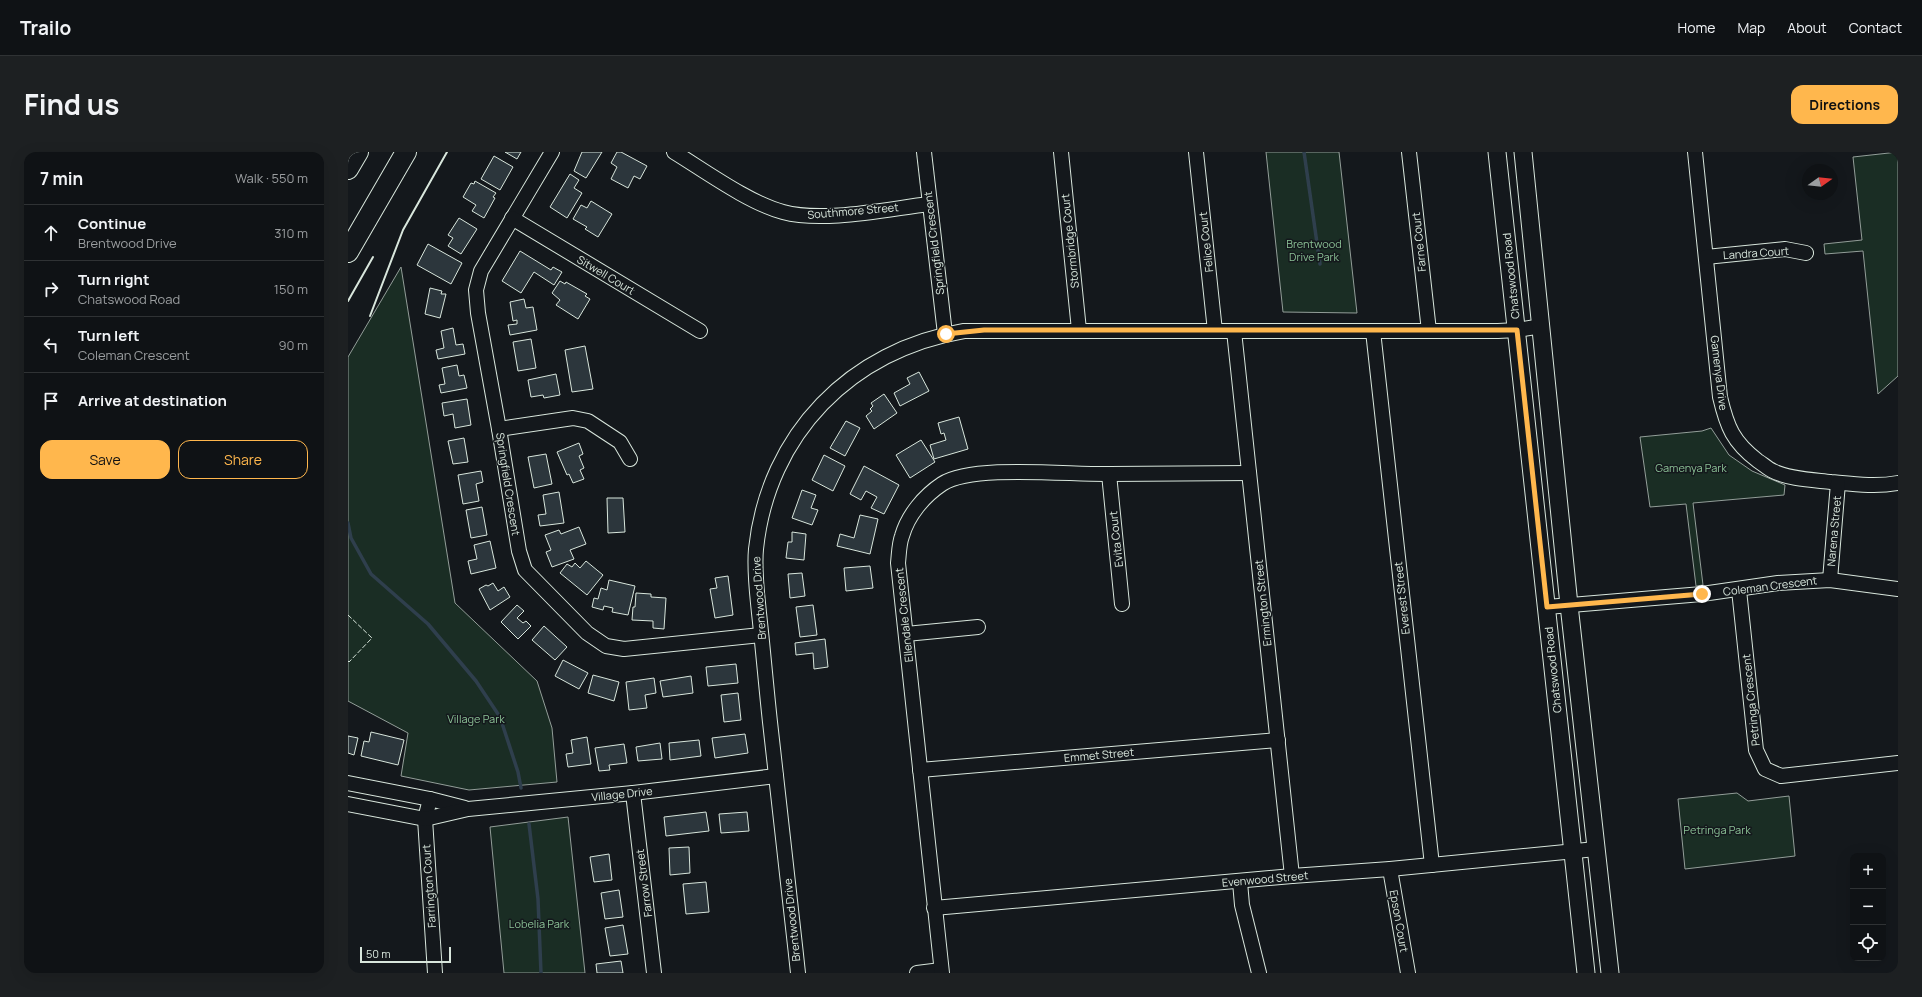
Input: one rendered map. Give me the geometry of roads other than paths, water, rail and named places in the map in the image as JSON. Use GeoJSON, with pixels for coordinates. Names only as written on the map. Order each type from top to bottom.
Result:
{"type":"FeatureCollection","features":[{"type":"Feature","properties":{"kind":"highway"},"geometry":{"type":"LineString","coordinates":[[348,169],[358,152]]}},
{"type":"Feature","properties":{"kind":"highway"},"geometry":{"type":"LineString","coordinates":[[348,252],[406,152]]}},
{"type":"Feature","properties":{"kind":"main road","name":"Chatswood Road"},"geometry":{"type":"LineString","coordinates":[[1497,152],[1586,973]]}},
{"type":"Feature","properties":{"kind":"main road"},"geometry":{"type":"LineString","coordinates":[[1524,152],[1570,605],[1610,973]]}},
{"type":"Feature","properties":{"kind":"street","name":"Springfield Crescent"},"geometry":{"type":"LineString","coordinates":[[552,152],[481,271],[476,290],[478,313],[499,429],[518,551],[525,570],[587,633],[606,646],[624,649],[761,635]]}},
{"type":"Feature","properties":{"kind":"street","name":"Southmore Street"},"geometry":{"type":"LineString","coordinates":[[674,152],[756,202],[783,212],[808,217],[929,204]]}},
{"type":"Feature","properties":{"kind":"street","name":"Springfield Crescent"},"geometry":{"type":"LineString","coordinates":[[924,152],[929,204],[946,334]]}},
{"type":"Feature","properties":{"kind":"street","name":"Stormbridge Court"},"geometry":{"type":"LineString","coordinates":[[1061,152],[1079,330]]}},
{"type":"Feature","properties":{"kind":"street","name":"Felice Court"},"geometry":{"type":"LineString","coordinates":[[1196,152],[1215,331]]}},
{"type":"Feature","properties":{"kind":"street","name":"Farne Court"},"geometry":{"type":"LineString","coordinates":[[1409,152],[1429,331]]}},
{"type":"Feature","properties":{"kind":"street","name":"Gamenya Drive"},"geometry":{"type":"LineString","coordinates":[[1695,152],[1720,397],[1725,420],[1731,434],[1747,452],[1774,472],[1801,478],[1838,482],[1884,486],[1898,483]]}},
{"type":"Feature","properties":{"kind":"street","name":"Sitwell Court"},"geometry":{"type":"LineString","coordinates":[[512,218],[700,331]]}},
{"type":"Feature","properties":{"kind":"street","name":"Landra Court"},"geometry":{"type":"LineString","coordinates":[[1706,257],[1785,249],[1806,253]]}},
{"type":"Feature","properties":{"kind":"street","name":"Brentwood Drive"},"geometry":{"type":"LineString","coordinates":[[798,973],[761,635],[756,578],[756,550],[762,514],[774,474],[794,440],[818,408],[842,385],[852,377],[888,355],[913,344],[946,334],[984,330],[1429,331],[1517,330],[1542,326]]}},
{"type":"Feature","properties":{"kind":"street","name":"Ermington Street"},"geometry":{"type":"LineString","coordinates":[[1234,331],[1292,876]]}},
{"type":"Feature","properties":{"kind":"street","name":"Everest Street"},"geometry":{"type":"LineString","coordinates":[[1373,331],[1432,865]]}},
{"type":"Feature","properties":{"kind":"street"},"geometry":{"type":"LineString","coordinates":[[499,429],[573,418],[588,420],[620,442],[630,459]]}},
{"type":"Feature","properties":{"kind":"street","name":"Ellendale Crescent"},"geometry":{"type":"LineString","coordinates":[[941,972],[898,563],[902,536],[911,516],[920,504],[943,483],[967,476],[991,472],[1109,474],[1249,473]]}},
{"type":"Feature","properties":{"kind":"street","name":"Evita Court"},"geometry":{"type":"LineString","coordinates":[[1109,474],[1122,604]]}},
{"type":"Feature","properties":{"kind":"street","name":"Narena Street"},"geometry":{"type":"LineString","coordinates":[[1830,580],[1838,482]]}},
{"type":"Feature","properties":{"kind":"street","name":"Coleman Crescent"},"geometry":{"type":"LineString","coordinates":[[1547,607],[1702,594],[1739,590],[1778,583],[1830,580],[1898,589]]}},
{"type":"Feature","properties":{"kind":"street","name":"Petringa Crescent"},"geometry":{"type":"LineString","coordinates":[[1739,590],[1756,750],[1764,769],[1782,776],[1898,763]]}},
{"type":"Feature","properties":{"kind":"street"},"geometry":{"type":"LineString","coordinates":[[906,634],[978,627]]}},
{"type":"Feature","properties":{"kind":"street","name":"Emmet Street"},"geometry":{"type":"LineString","coordinates":[[920,770],[1278,740]]}},
{"type":"Feature","properties":{"kind":"street","name":"Village Drive"},"geometry":{"type":"LineString","coordinates":[[348,804],[425,818],[468,809],[633,793],[776,776]]}},
{"type":"Feature","properties":{"kind":"street","name":"Village Drive"},"geometry":{"type":"LineString","coordinates":[[348,783],[430,799],[468,809]]}},
{"type":"Feature","properties":{"kind":"street","name":"Farrow Street"},"geometry":{"type":"LineString","coordinates":[[633,793],[654,973]]}},
{"type":"Feature","properties":{"kind":"street","name":"Farrington Court"},"geometry":{"type":"LineString","coordinates":[[430,799],[425,818],[435,973]]}},
{"type":"Feature","properties":{"kind":"street","name":"Evenwood Street"},"geometry":{"type":"LineString","coordinates":[[934,908],[1240,882],[1292,876],[1390,870],[1596,849]]}},
{"type":"Feature","properties":{"kind":"street","name":"Epson Court"},"geometry":{"type":"LineString","coordinates":[[1390,870],[1408,973]]}},
{"type":"Feature","properties":{"kind":"street"},"geometry":{"type":"LineString","coordinates":[[1240,882],[1242,905],[1259,973]]}},
{"type":"Feature","properties":{"kind":"street"},"geometry":{"type":"LineString","coordinates":[[917,973],[941,972]]}},
{"type":"Feature","properties":{"kind":"waterway"},"geometry":{"type":"LineString","coordinates":[[1304,152],[1320,264]]}},
{"type":"Feature","properties":{"kind":"waterway"},"geometry":{"type":"LineString","coordinates":[[348,523],[351,538],[371,574],[428,624],[476,681],[500,717],[518,772],[521,788]]}},
{"type":"Feature","properties":{"kind":"waterway"},"geometry":{"type":"LineString","coordinates":[[529,824],[538,899],[541,973]]}},
{"type":"Feature","properties":{"kind":"park label","name":"Brentwood Drive Park"},"geometry":{"type":"Point","coordinates":[1314,250]}},
{"type":"Feature","properties":{"kind":"park label","name":"Gamenya Park"},"geometry":{"type":"Point","coordinates":[1691,468]}},
{"type":"Feature","properties":{"kind":"park label","name":"Village Park"},"geometry":{"type":"Point","coordinates":[476,719]}},
{"type":"Feature","properties":{"kind":"park label","name":"Petringa Park"},"geometry":{"type":"Point","coordinates":[1717,830]}},
{"type":"Feature","properties":{"kind":"park label","name":"Lobelia Park"},"geometry":{"type":"Point","coordinates":[539,924]}}]}
